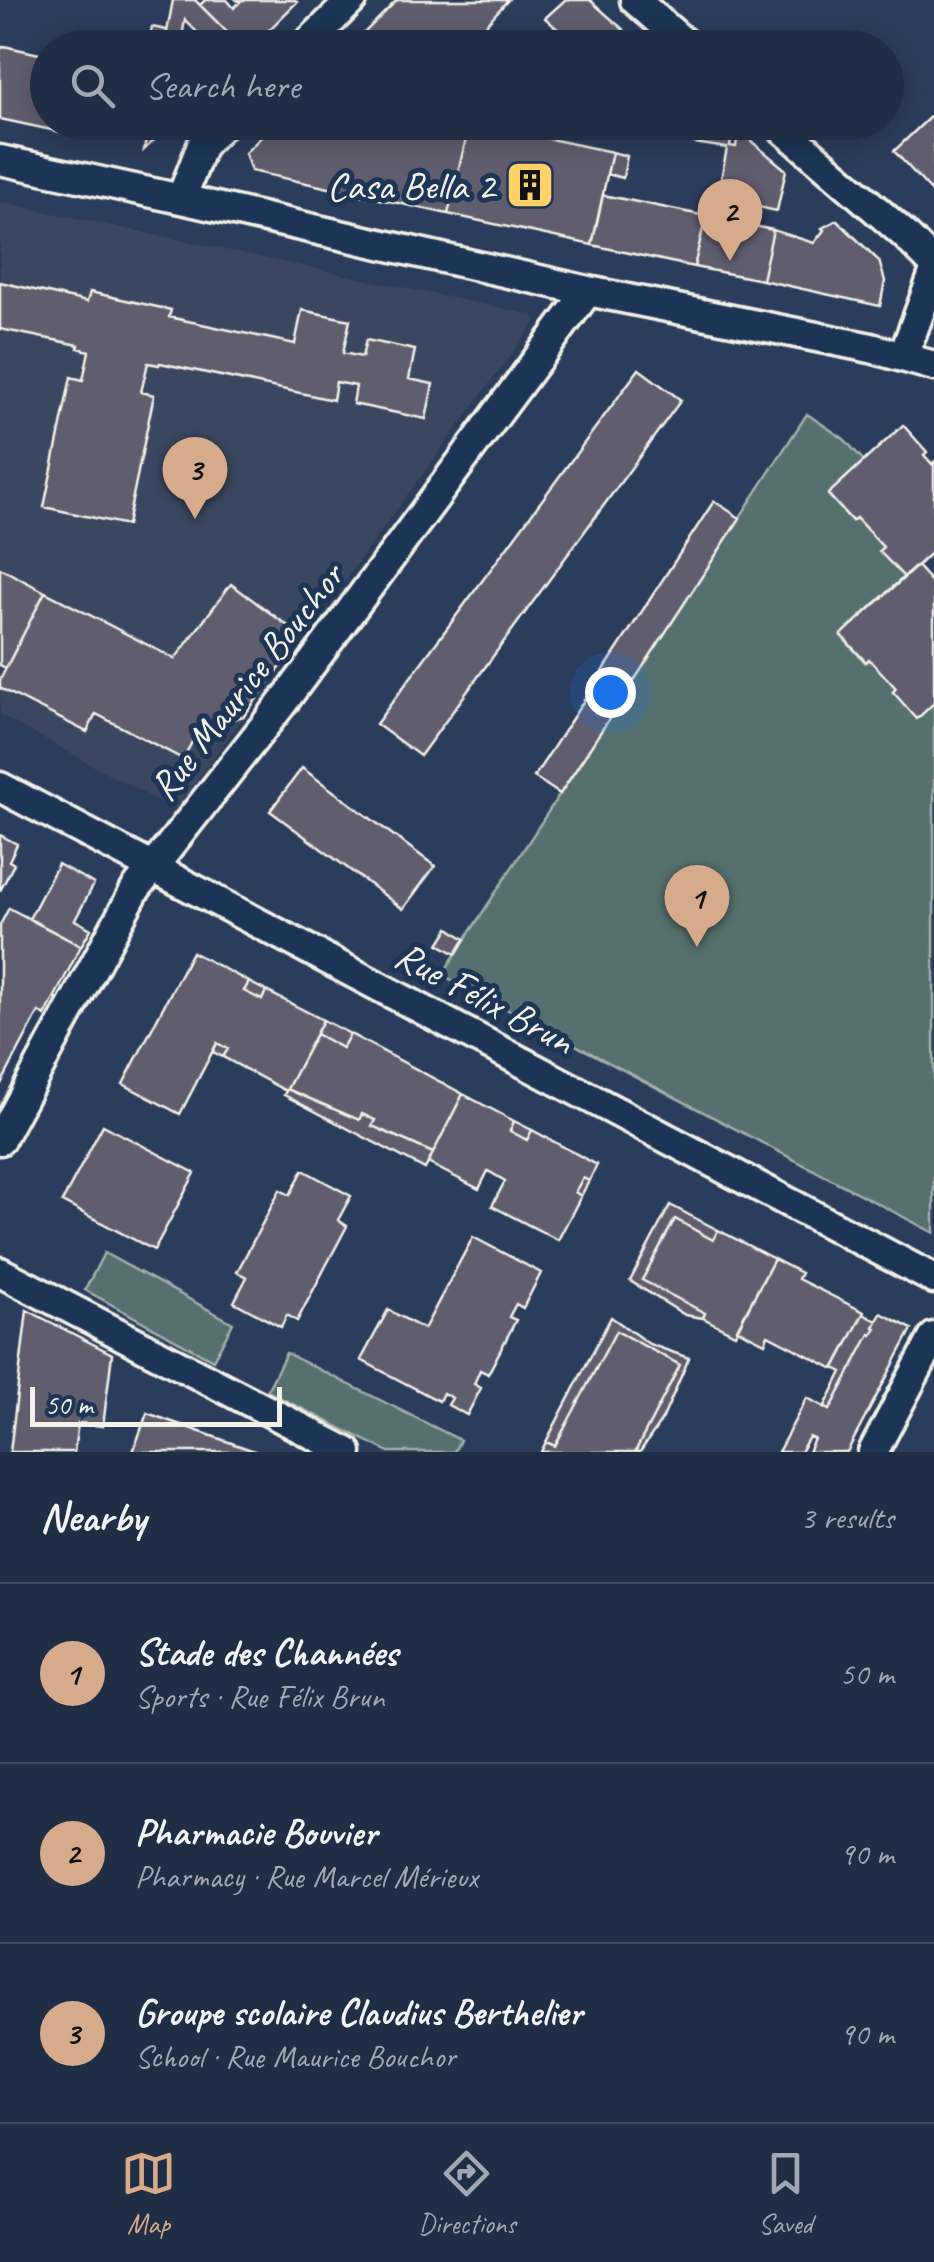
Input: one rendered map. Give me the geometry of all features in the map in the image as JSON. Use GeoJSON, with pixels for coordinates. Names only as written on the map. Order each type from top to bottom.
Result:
{"type":"FeatureCollection","features":[{"type":"Feature","properties":{"kind":"street"},"geometry":{"type":"LineString","coordinates":[[321,30],[352,0]]}},
{"type":"Feature","properties":{"kind":"street"},"geometry":{"type":"LineString","coordinates":[[636,0],[670,30]]}},
{"type":"Feature","properties":{"kind":"street"},"geometry":{"type":"LineString","coordinates":[[182,199],[207,140]]}},
{"type":"Feature","properties":{"kind":"street"},"geometry":{"type":"LineString","coordinates":[[797,140],[934,264]]}},
{"type":"Feature","properties":{"kind":"street"},"geometry":{"type":"LineString","coordinates":[[0,160],[588,291],[871,348],[934,366]]}},
{"type":"Feature","properties":{"kind":"street"},"geometry":{"type":"LineString","coordinates":[[903,356],[934,273]]}},
{"type":"Feature","properties":{"kind":"street","name":"Rue Maurice Bouchor"},"geometry":{"type":"LineString","coordinates":[[0,1140],[128,902],[152,867],[284,702],[588,291]]}},
{"type":"Feature","properties":{"kind":"street","name":"Rue Félix Brun"},"geometry":{"type":"LineString","coordinates":[[0,786],[934,1279]]}},
{"type":"Feature","properties":{"kind":"street"},"geometry":{"type":"LineString","coordinates":[[0,1272],[347,1452]]}},
{"type":"Feature","properties":{"kind":"street"},"geometry":{"type":"LineString","coordinates":[[873,1452],[934,1337]]}},
{"type":"Feature","properties":{"kind":"shaded area"},"geometry":{"type":"Polygon","coordinates":[[[0,202],[533,315],[535,322],[175,810],[0,715],[0,202]]]}},
{"type":"Feature","properties":{"kind":"green space"},"geometry":{"type":"Polygon","coordinates":[[[807,414],[844,439],[864,461],[828,495],[883,547],[880,551],[904,577],[841,636],[896,688],[893,692],[934,703],[934,1233],[442,975],[807,414]]]}},
{"type":"Feature","properties":{"kind":"green space"},"geometry":{"type":"Polygon","coordinates":[[[104,1253],[233,1323],[213,1360],[85,1290],[104,1253]]]}},
{"type":"Feature","properties":{"kind":"green space"},"geometry":{"type":"Polygon","coordinates":[[[286,1353],[460,1440],[454,1452],[389,1452],[267,1391],[286,1353]]]}},
{"type":"Feature","properties":{"kind":"building"},"geometry":{"type":"Polygon","coordinates":[[[173,0],[195,0],[225,30],[195,30],[185,20],[183,30],[167,30],[173,0]]]}},
{"type":"Feature","properties":{"kind":"building"},"geometry":{"type":"Polygon","coordinates":[[[205,0],[227,0],[234,8],[240,2],[237,0],[297,2],[269,30],[225,30],[200,5],[205,0]]]}},
{"type":"Feature","properties":{"kind":"building"},"geometry":{"type":"Polygon","coordinates":[[[397,0],[508,0],[481,30],[367,30],[397,0]]]}},
{"type":"Feature","properties":{"kind":"building"},"geometry":{"type":"Polygon","coordinates":[[[565,0],[590,0],[624,30],[559,30],[545,18],[565,0]]]}},
{"type":"Feature","properties":{"kind":"building"},"geometry":{"type":"Polygon","coordinates":[[[4,46],[30,52],[30,125],[0,119],[0,49],[4,46]]]}},
{"type":"Feature","properties":{"kind":"building"},"geometry":{"type":"Polygon","coordinates":[[[934,113],[934,194],[894,151],[934,113]]]}},
{"type":"Feature","properties":{"kind":"building"},"geometry":{"type":"Polygon","coordinates":[[[934,113],[934,194],[894,151],[934,113]]]}},
{"type":"Feature","properties":{"kind":"building"},"geometry":{"type":"Polygon","coordinates":[[[258,140],[466,140],[448,214],[251,171],[245,153],[258,140]]]}},
{"type":"Feature","properties":{"kind":"building","name":"Casa Bella 2"},"geometry":{"type":"Polygon","coordinates":[[[466,140],[555,140],[612,152],[592,245],[448,214],[466,140]]]}},
{"type":"Feature","properties":{"kind":"building"},"geometry":{"type":"Polygon","coordinates":[[[731,140],[730,146],[736,147],[737,140],[750,140],[786,170],[777,211],[735,202],[739,183],[721,179],[727,148],[694,143],[731,140]]]}},
{"type":"Feature","properties":{"kind":"building"},"geometry":{"type":"Polygon","coordinates":[[[612,152],[627,156],[623,178],[607,174],[612,152]]]}},
{"type":"Feature","properties":{"kind":"building"},"geometry":{"type":"Polygon","coordinates":[[[603,195],[706,216],[694,267],[592,245],[603,195]]]}},
{"type":"Feature","properties":{"kind":"building"},"geometry":{"type":"Polygon","coordinates":[[[706,216],[773,230],[762,280],[694,267],[706,216]]]}},
{"type":"Feature","properties":{"kind":"building"},"geometry":{"type":"Polygon","coordinates":[[[837,220],[879,261],[885,281],[880,306],[762,280],[773,230],[814,243],[822,228],[837,220]]]}},
{"type":"Feature","properties":{"kind":"building"},"geometry":{"type":"Polygon","coordinates":[[[0,282],[87,302],[90,292],[171,310],[169,317],[295,344],[302,310],[350,320],[343,353],[362,357],[366,340],[415,350],[409,379],[433,384],[426,419],[353,404],[356,386],[336,382],[333,400],[148,363],[141,392],[154,395],[127,525],[44,507],[71,377],[83,380],[89,351],[78,348],[79,345],[0,329],[0,282]]]}},
{"type":"Feature","properties":{"kind":"building"},"geometry":{"type":"Polygon","coordinates":[[[639,369],[681,400],[420,756],[376,724],[639,369]]]}},
{"type":"Feature","properties":{"kind":"building"},"geometry":{"type":"Polygon","coordinates":[[[903,425],[927,452],[924,455],[934,462],[934,550],[917,566],[934,585],[934,703],[917,719],[893,692],[896,688],[841,635],[904,577],[879,551],[883,547],[828,494],[903,425]]]}},
{"type":"Feature","properties":{"kind":"building"},"geometry":{"type":"Polygon","coordinates":[[[903,425],[934,466],[934,550],[904,577],[879,551],[883,547],[828,494],[903,425]]]}},
{"type":"Feature","properties":{"kind":"building"},"geometry":{"type":"Polygon","coordinates":[[[714,501],[740,518],[560,794],[534,777],[714,501]]]}},
{"type":"Feature","properties":{"kind":"building"},"geometry":{"type":"Polygon","coordinates":[[[917,566],[934,585],[934,703],[917,719],[893,692],[896,688],[841,635],[917,566]]]}},
{"type":"Feature","properties":{"kind":"building"},"geometry":{"type":"Polygon","coordinates":[[[0,568],[45,592],[6,668],[0,665],[0,568]]]}},
{"type":"Feature","properties":{"kind":"building"},"geometry":{"type":"Polygon","coordinates":[[[231,584],[303,637],[244,716],[209,726],[202,723],[183,759],[96,714],[87,732],[0,688],[0,680],[45,592],[175,659],[231,584]]]}},
{"type":"Feature","properties":{"kind":"building"},"geometry":{"type":"Polygon","coordinates":[[[302,768],[435,866],[403,909],[270,811],[302,768]]]}},
{"type":"Feature","properties":{"kind":"building"},"geometry":{"type":"Polygon","coordinates":[[[0,835],[17,844],[9,861],[14,864],[0,891],[0,835]]]}},
{"type":"Feature","properties":{"kind":"building"},"geometry":{"type":"Polygon","coordinates":[[[58,864],[94,884],[75,920],[91,929],[81,946],[29,919],[58,864]]]}},
{"type":"Feature","properties":{"kind":"building"},"geometry":{"type":"Polygon","coordinates":[[[9,908],[81,946],[45,1016],[39,1012],[0,1086],[0,925],[9,908]]]}},
{"type":"Feature","properties":{"kind":"building"},"geometry":{"type":"Polygon","coordinates":[[[449,928],[465,939],[456,954],[439,944],[449,928]]]}},
{"type":"Feature","properties":{"kind":"building"},"geometry":{"type":"Polygon","coordinates":[[[192,952],[249,982],[244,991],[262,1000],[266,991],[323,1020],[286,1091],[223,1057],[228,1049],[217,1043],[180,1114],[123,1084],[192,952]]]}},
{"type":"Feature","properties":{"kind":"building"},"geometry":{"type":"Polygon","coordinates":[[[249,982],[266,991],[262,1000],[244,991],[249,982]]]}},
{"type":"Feature","properties":{"kind":"building"},"geometry":{"type":"Polygon","coordinates":[[[323,1020],[350,1034],[342,1048],[316,1034],[323,1020]]]}},
{"type":"Feature","properties":{"kind":"building"},"geometry":{"type":"Polygon","coordinates":[[[316,1034],[342,1048],[350,1034],[463,1094],[433,1153],[372,1126],[375,1120],[362,1114],[359,1120],[287,1089],[316,1034]]]}},
{"type":"Feature","properties":{"kind":"building"},"geometry":{"type":"Polygon","coordinates":[[[217,1043],[228,1049],[223,1057],[213,1052],[217,1043]]]}},
{"type":"Feature","properties":{"kind":"building"},"geometry":{"type":"Polygon","coordinates":[[[287,1089],[359,1120],[362,1114],[375,1120],[372,1126],[433,1153],[425,1169],[284,1095],[287,1089]]]}},
{"type":"Feature","properties":{"kind":"building"},"geometry":{"type":"Polygon","coordinates":[[[463,1094],[514,1121],[510,1131],[527,1140],[532,1130],[597,1165],[589,1181],[583,1178],[575,1192],[581,1196],[558,1240],[492,1206],[505,1181],[488,1171],[479,1189],[428,1163],[463,1094]]]}},
{"type":"Feature","properties":{"kind":"building"},"geometry":{"type":"Polygon","coordinates":[[[514,1121],[532,1130],[527,1140],[510,1131],[514,1121]]]}},
{"type":"Feature","properties":{"kind":"building"},"geometry":{"type":"Polygon","coordinates":[[[103,1125],[195,1173],[154,1250],[62,1202],[103,1125]]]}},
{"type":"Feature","properties":{"kind":"building"},"geometry":{"type":"Polygon","coordinates":[[[303,1170],[351,1196],[338,1220],[347,1226],[297,1321],[287,1315],[281,1327],[234,1302],[247,1277],[237,1272],[280,1190],[290,1195],[303,1170]]]}},
{"type":"Feature","properties":{"kind":"building"},"geometry":{"type":"Polygon","coordinates":[[[583,1178],[589,1181],[581,1196],[575,1192],[583,1178]]]}},
{"type":"Feature","properties":{"kind":"building"},"geometry":{"type":"Polygon","coordinates":[[[670,1205],[718,1230],[713,1240],[675,1219],[642,1280],[705,1313],[703,1318],[685,1315],[630,1281],[670,1205]]]}},
{"type":"Feature","properties":{"kind":"building"},"geometry":{"type":"Polygon","coordinates":[[[675,1219],[713,1240],[718,1230],[774,1259],[735,1334],[703,1318],[705,1313],[642,1280],[675,1219]]]}},
{"type":"Feature","properties":{"kind":"building"},"geometry":{"type":"Polygon","coordinates":[[[473,1237],[541,1273],[523,1308],[516,1304],[509,1317],[516,1320],[488,1374],[480,1370],[474,1384],[481,1388],[467,1415],[448,1405],[452,1398],[443,1393],[439,1401],[361,1360],[388,1310],[424,1329],[473,1237]]]}},
{"type":"Feature","properties":{"kind":"building"},"geometry":{"type":"Polygon","coordinates":[[[774,1259],[801,1273],[798,1279],[864,1312],[834,1369],[768,1335],[765,1343],[737,1329],[774,1259]]]}},
{"type":"Feature","properties":{"kind":"building"},"geometry":{"type":"Polygon","coordinates":[[[27,1310],[112,1354],[103,1426],[78,1423],[74,1452],[10,1452],[27,1310]]]}},
{"type":"Feature","properties":{"kind":"building"},"geometry":{"type":"Polygon","coordinates":[[[881,1313],[912,1329],[847,1452],[808,1452],[814,1439],[809,1437],[800,1452],[778,1452],[807,1398],[830,1410],[881,1313]]]}},
{"type":"Feature","properties":{"kind":"building"},"geometry":{"type":"Polygon","coordinates":[[[863,1314],[877,1321],[876,1328],[830,1410],[825,1406],[842,1372],[835,1368],[863,1314]]]}},
{"type":"Feature","properties":{"kind":"building"},"geometry":{"type":"Polygon","coordinates":[[[611,1317],[649,1344],[689,1358],[663,1418],[640,1452],[635,1452],[680,1365],[616,1331],[555,1446],[546,1442],[611,1317]]]}},
{"type":"Feature","properties":{"kind":"building"},"geometry":{"type":"Polygon","coordinates":[[[616,1331],[680,1365],[635,1452],[541,1452],[546,1442],[555,1446],[616,1331]]]}},
{"type":"Feature","properties":{"kind":"building"},"geometry":{"type":"Polygon","coordinates":[[[147,1413],[257,1452],[133,1452],[147,1413]]]}},
{"type":"Feature","properties":{"kind":"place","name":"Casa Bella 2"},"geometry":{"type":"Point","coordinates":[530,185]}},
{"type":"Feature","properties":{"kind":"place","name":"Pharmacie Bouvier"},"geometry":{"type":"Point","coordinates":[730,261]}},
{"type":"Feature","properties":{"kind":"place","name":"Groupe scolaire Claudius Berthelier"},"geometry":{"type":"Point","coordinates":[195,519]}},
{"type":"Feature","properties":{"kind":"place","name":"Stade des Channées"},"geometry":{"type":"Point","coordinates":[697,947]}}]}
